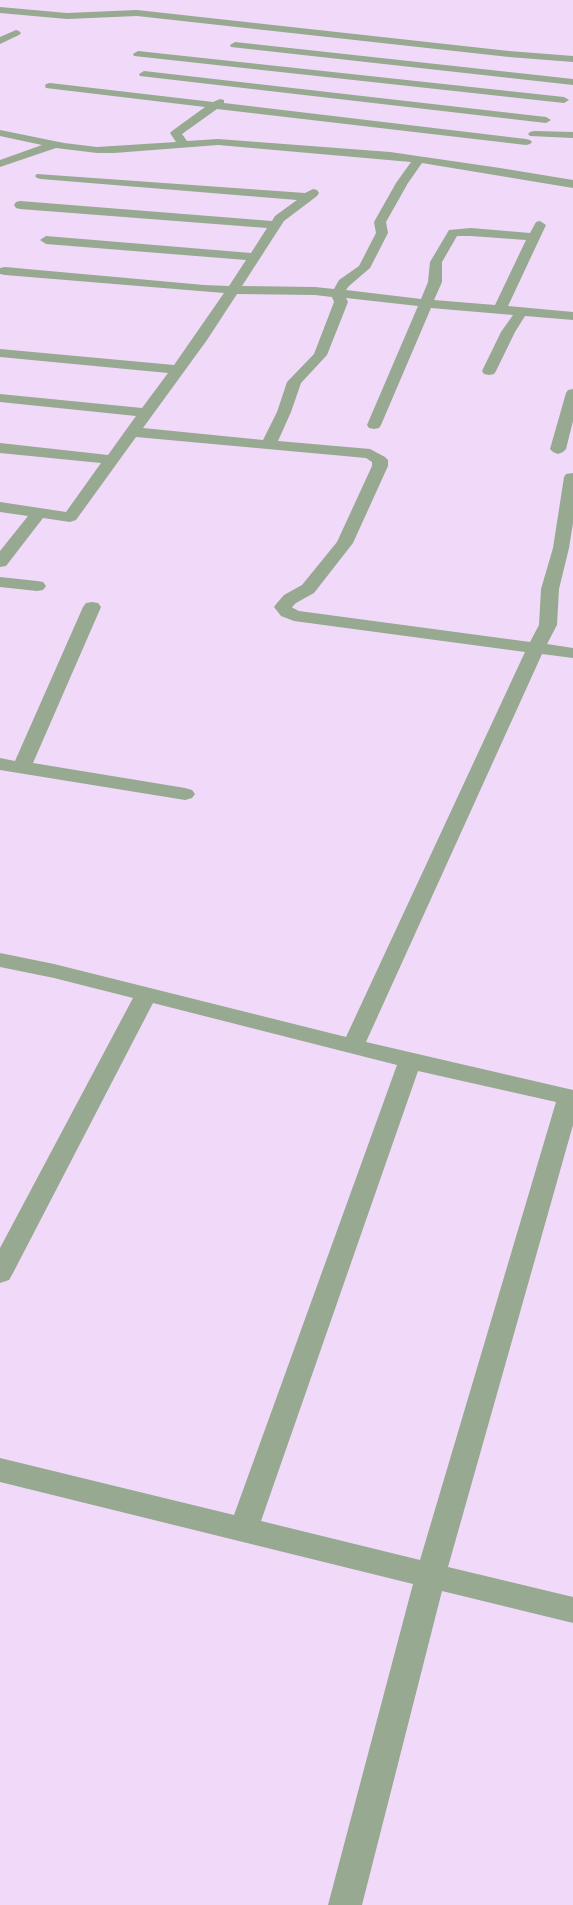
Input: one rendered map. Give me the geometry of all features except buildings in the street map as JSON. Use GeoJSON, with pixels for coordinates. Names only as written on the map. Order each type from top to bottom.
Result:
{"type":"FeatureCollection","features":[{"type":"Feature","properties":{"kind":"street"},"geometry":{"type":"LineString","coordinates":[[26,14],[48,3]]}},
{"type":"Feature","properties":{"kind":"street"},"geometry":{"type":"LineString","coordinates":[[89,14],[109,4]]}},
{"type":"Feature","properties":{"kind":"street"},"geometry":{"type":"LineString","coordinates":[[0,10],[26,14],[67,16],[137,13],[510,54],[573,59]]}},
{"type":"Feature","properties":{"kind":"street"},"geometry":{"type":"LineString","coordinates":[[183,144],[176,133],[317,32]]}},
{"type":"Feature","properties":{"kind":"street"},"geometry":{"type":"LineString","coordinates":[[0,41],[16,33]]}},
{"type":"Feature","properties":{"kind":"street"},"geometry":{"type":"LineString","coordinates":[[235,45],[573,82]]}},
{"type":"Feature","properties":{"kind":"street"},"geometry":{"type":"LineString","coordinates":[[138,54],[564,100]]}},
{"type":"Feature","properties":{"kind":"street"},"geometry":{"type":"LineString","coordinates":[[144,74],[546,120]]}},
{"type":"Feature","properties":{"kind":"street"},"geometry":{"type":"LineString","coordinates":[[50,86],[460,134],[530,138],[573,135]]}},
{"type":"Feature","properties":{"kind":"street"},"geometry":{"type":"LineString","coordinates":[[500,171],[573,90]]}},
{"type":"Feature","properties":{"kind":"street"},"geometry":{"type":"LineString","coordinates":[[0,133],[54,144],[114,150],[183,144],[232,142],[426,160],[573,184]]}},
{"type":"Feature","properties":{"kind":"street"},"geometry":{"type":"LineString","coordinates":[[337,294],[344,283],[364,268],[382,232],[380,222],[402,184],[426,160],[446,147],[460,134]]}},
{"type":"Feature","properties":{"kind":"street"},"geometry":{"type":"LineString","coordinates":[[0,164],[54,144]]}},
{"type":"Feature","properties":{"kind":"street"},"geometry":{"type":"LineString","coordinates":[[0,507],[70,517],[202,337],[275,224],[279,219],[310,195],[41,176]]}},
{"type":"Feature","properties":{"kind":"street"},"geometry":{"type":"LineString","coordinates":[[20,205],[275,224]]}},
{"type":"Feature","properties":{"kind":"street"},"geometry":{"type":"LineString","coordinates":[[374,425],[424,304],[435,282],[436,262],[453,233],[538,231],[499,310]]}},
{"type":"Feature","properties":{"kind":"street"},"geometry":{"type":"LineString","coordinates":[[46,240],[254,257]]}},
{"type":"Feature","properties":{"kind":"street"},"geometry":{"type":"LineString","coordinates":[[5,271],[197,288],[233,290],[298,290],[424,304],[573,316]]}},
{"type":"Feature","properties":{"kind":"street"},"geometry":{"type":"LineString","coordinates":[[268,445],[284,412],[294,382],[320,355],[341,302],[337,294]]}},
{"type":"Feature","properties":{"kind":"street"},"geometry":{"type":"LineString","coordinates":[[489,371],[508,332],[522,311]]}},
{"type":"Feature","properties":{"kind":"street"},"geometry":{"type":"LineString","coordinates":[[0,353],[178,370]]}},
{"type":"Feature","properties":{"kind":"street"},"geometry":{"type":"LineString","coordinates":[[558,449],[573,393]]}},
{"type":"Feature","properties":{"kind":"street"},"geometry":{"type":"LineString","coordinates":[[0,398],[146,413]]}},
{"type":"Feature","properties":{"kind":"street"},"geometry":{"type":"LineString","coordinates":[[132,432],[370,454],[380,460],[380,466],[345,543],[308,589],[290,599],[283,607],[287,612],[294,616],[573,653]]}},
{"type":"Feature","properties":{"kind":"street"},"geometry":{"type":"LineString","coordinates":[[1,450],[112,460]]}},
{"type":"Feature","properties":{"kind":"street"},"geometry":{"type":"LineString","coordinates":[[353,1046],[536,648],[548,625],[550,589],[561,548],[572,477]]}},
{"type":"Feature","properties":{"kind":"street"},"geometry":{"type":"LineString","coordinates":[[0,562],[39,513]]}},
{"type":"Feature","properties":{"kind":"street"},"geometry":{"type":"LineString","coordinates":[[0,582],[37,586]]}},
{"type":"Feature","properties":{"kind":"street"},"geometry":{"type":"LineString","coordinates":[[21,768],[92,606]]}},
{"type":"Feature","properties":{"kind":"street"},"geometry":{"type":"LineString","coordinates":[[0,764],[185,794]]}},
{"type":"Feature","properties":{"kind":"street"},"geometry":{"type":"LineString","coordinates":[[0,960],[54,971],[410,1061],[571,1097],[432,1575],[345,1905]]}},
{"type":"Feature","properties":{"kind":"street"},"geometry":{"type":"LineString","coordinates":[[0,1274],[147,994]]}},
{"type":"Feature","properties":{"kind":"street"},"geometry":{"type":"LineString","coordinates":[[244,1529],[410,1061]]}},
{"type":"Feature","properties":{"kind":"street"},"geometry":{"type":"LineString","coordinates":[[0,1470],[573,1610]]}}]}
